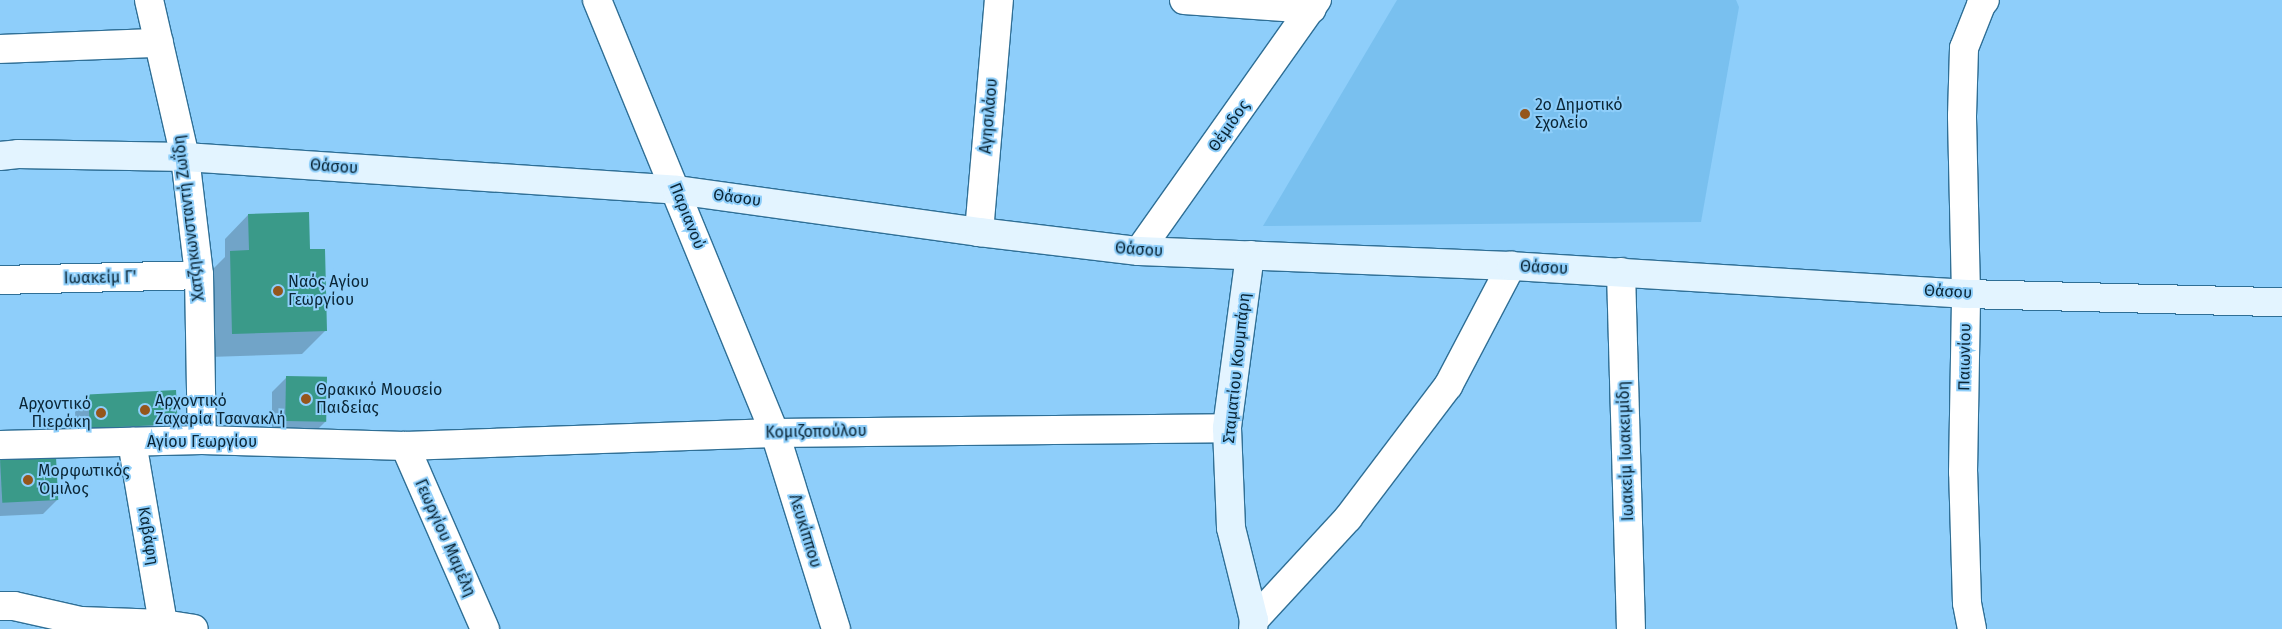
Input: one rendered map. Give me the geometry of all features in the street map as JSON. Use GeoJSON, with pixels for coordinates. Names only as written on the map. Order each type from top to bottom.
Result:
{"type":"FeatureCollection","features":[{"type":"Feature","properties":{"kind":"street","name":"Χατζηκωνσταντή Ζωΐδη"},"geometry":{"type":"LineString","coordinates":[[149,0],[185,158],[199,275],[202,440]]}},
{"type":"Feature","properties":{"kind":"street","name":"Παριανού"},"geometry":{"type":"LineString","coordinates":[[597,0],[677,190],[775,432]]}},
{"type":"Feature","properties":{"kind":"street","name":"Αγησιλάου"},"geometry":{"type":"LineString","coordinates":[[979,232],[999,0]]}},
{"type":"Feature","properties":{"kind":"street"},"geometry":{"type":"LineString","coordinates":[[1184,0],[1314,5]]}},
{"type":"Feature","properties":{"kind":"street","name":"Παιωνίου"},"geometry":{"type":"LineString","coordinates":[[1972,629],[1967,603],[1963,472],[1966,294],[1962,116],[1964,48],[1981,5],[1985,0]]}},
{"type":"Feature","properties":{"kind":"street","name":"Θέμιδος"},"geometry":{"type":"LineString","coordinates":[[1139,251],[1314,5]]}},
{"type":"Feature","properties":{"kind":"street"},"geometry":{"type":"LineString","coordinates":[[0,49],[159,43]]}},
{"type":"Feature","properties":{"kind":"street","name":"Θάσου"},"geometry":{"type":"LineString","coordinates":[[0,156],[18,154],[185,158],[677,190],[979,232],[1139,251],[1511,266],[1966,294],[2282,302]]}},
{"type":"Feature","properties":{"kind":"street","name":"Σταματίου Κουμπάρη"},"geometry":{"type":"LineString","coordinates":[[1250,255],[1227,428],[1231,528],[1254,625]]}},
{"type":"Feature","properties":{"kind":"street"},"geometry":{"type":"LineString","coordinates":[[1254,625],[1348,518],[1448,386],[1511,266]]}},
{"type":"Feature","properties":{"kind":"street","name":"Ιωακείμ Ιωακειμίδη"},"geometry":{"type":"LineString","coordinates":[[1621,272],[1631,629]]}},
{"type":"Feature","properties":{"kind":"street","name":"Ιωακείμ Γ'"},"geometry":{"type":"LineString","coordinates":[[0,280],[199,275]]}},
{"type":"Feature","properties":{"kind":"street","name":"Κομιζοπούλου"},"geometry":{"type":"LineString","coordinates":[[405,446],[775,432],[1227,428]]}},
{"type":"Feature","properties":{"kind":"street","name":"Λευκίππου"},"geometry":{"type":"LineString","coordinates":[[775,432],[836,629]]}},
{"type":"Feature","properties":{"kind":"street","name":"Αγίου Γεωργίου"},"geometry":{"type":"LineString","coordinates":[[0,445],[202,440],[405,446]]}},
{"type":"Feature","properties":{"kind":"street","name":"Καβάφη"},"geometry":{"type":"LineString","coordinates":[[132,442],[164,627]]}},
{"type":"Feature","properties":{"kind":"street","name":"Γεωργίου Μαμέλη"},"geometry":{"type":"LineString","coordinates":[[405,446],[485,629]]}},
{"type":"Feature","properties":{"kind":"street"},"geometry":{"type":"LineString","coordinates":[[0,606],[24,608],[81,620],[194,629]]}},
{"type":"Feature","properties":{"kind":"shaded area","name":"2ο Δημοτικό Σχολείο"},"geometry":{"type":"Polygon","coordinates":[[[1397,0],[1736,0],[1739,7],[1701,222],[1263,226],[1397,0]]]}},
{"type":"Feature","properties":{"kind":"building","name":"Ναός Αγίου Γεωργίου"},"geometry":{"type":"Polygon","coordinates":[[[309,212],[310,249],[325,249],[327,331],[232,334],[230,251],[249,250],[248,214],[309,212]]]}},
{"type":"Feature","properties":{"kind":"building","name":"Θρακικό Μουσείο Παιδείας"},"geometry":{"type":"Polygon","coordinates":[[[286,376],[327,377],[326,422],[285,421],[286,376]]]}},
{"type":"Feature","properties":{"kind":"building","name":"Αρχοντικό Ζαχαρία Τσανακλή"},"geometry":{"type":"Polygon","coordinates":[[[176,390],[178,424],[90,429],[88,395],[176,390]]]}},
{"type":"Feature","properties":{"kind":"building","name":"Μορφωτικός Όμιλος"},"geometry":{"type":"Polygon","coordinates":[[[56,457],[58,500],[2,503],[0,460],[56,457]]]}},
{"type":"Feature","properties":{"kind":"place","name":"2ο Δημοτικό Σχολείο"},"geometry":{"type":"Point","coordinates":[1525,114]}},
{"type":"Feature","properties":{"kind":"place","name":"Ναός Αγίου Γεωργίου"},"geometry":{"type":"Point","coordinates":[278,291]}},
{"type":"Feature","properties":{"kind":"place","name":"Θρακικό Μουσείο Παιδείας"},"geometry":{"type":"Point","coordinates":[306,399]}},
{"type":"Feature","properties":{"kind":"place","name":"Αρχοντικό Ζαχαρία Τσανακλή"},"geometry":{"type":"Point","coordinates":[145,410]}},
{"type":"Feature","properties":{"kind":"place","name":"Αρχοντικό Πιεράκη"},"geometry":{"type":"Point","coordinates":[101,413]}},
{"type":"Feature","properties":{"kind":"place","name":"Μορφωτικός Όμιλος"},"geometry":{"type":"Point","coordinates":[28,480]}}]}
